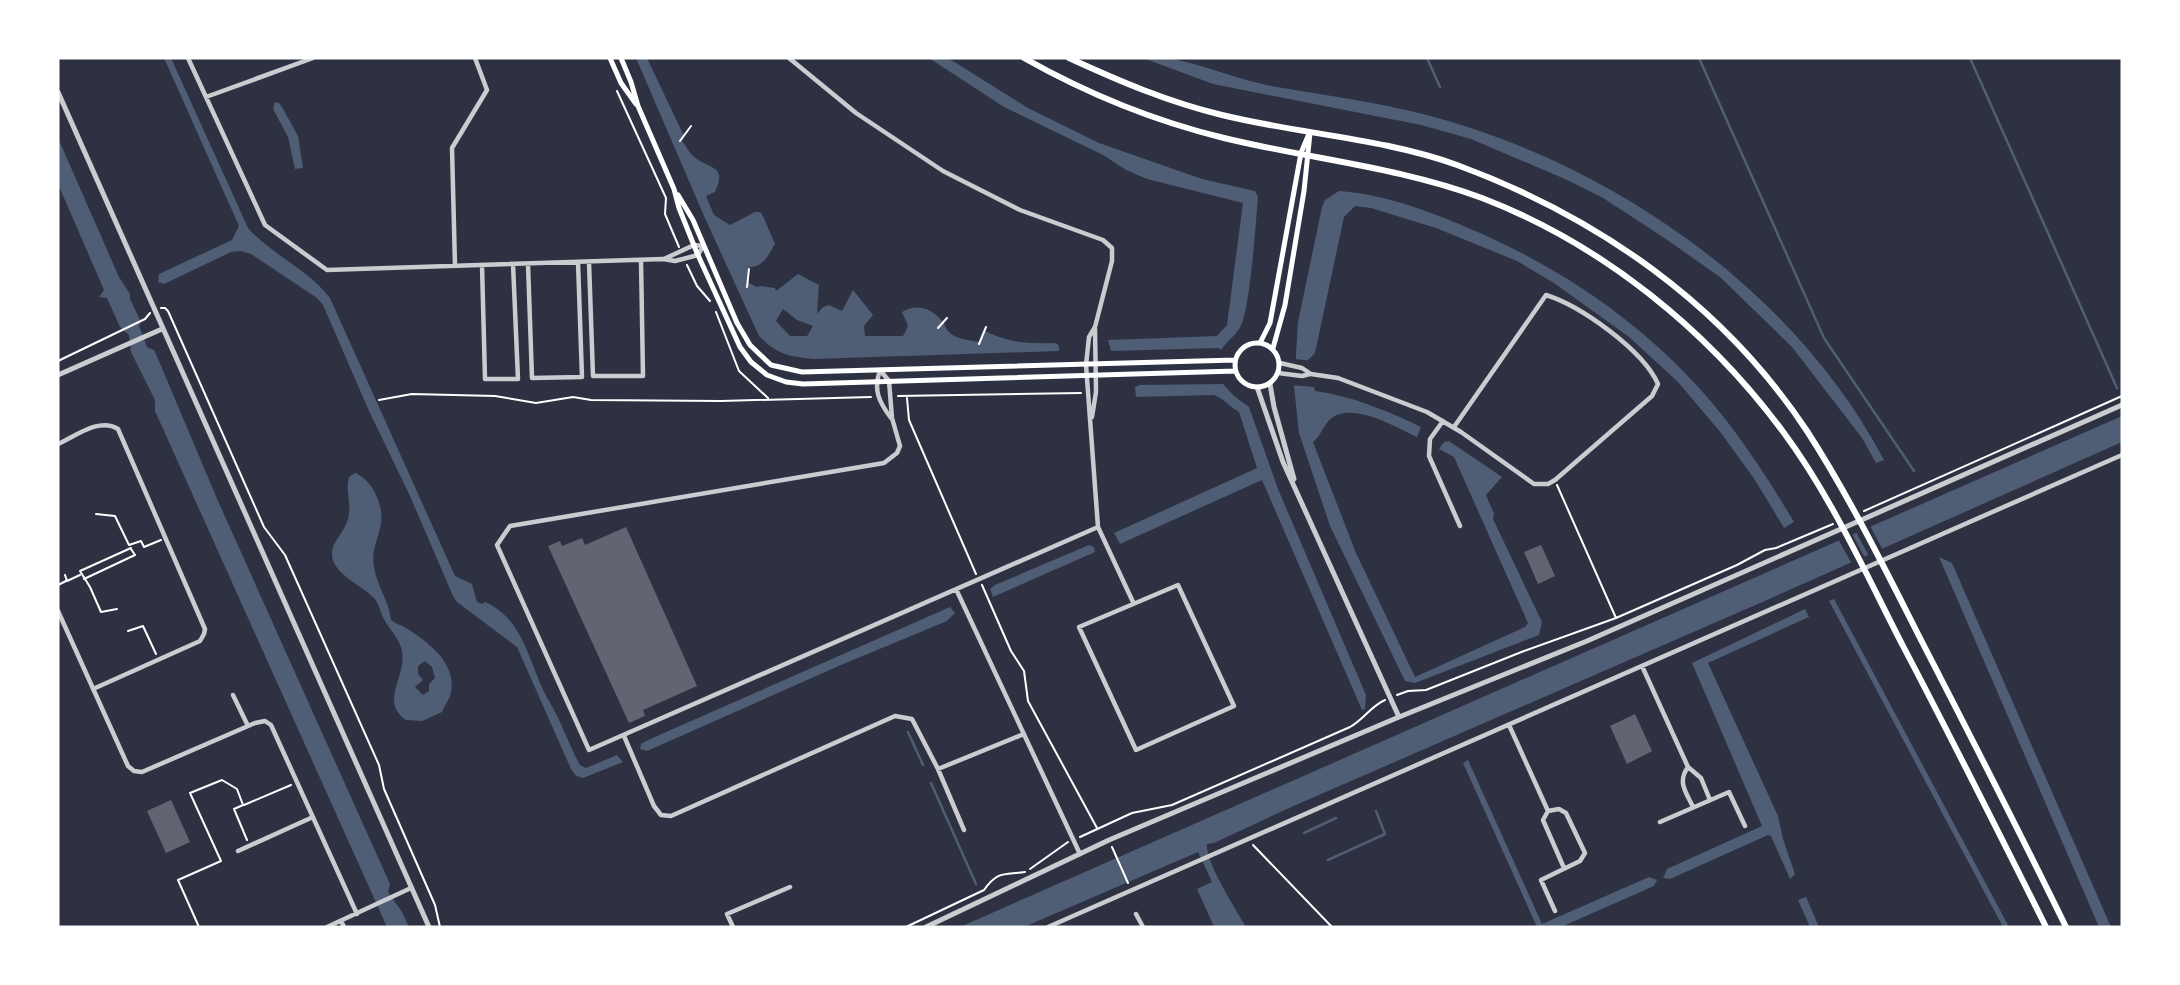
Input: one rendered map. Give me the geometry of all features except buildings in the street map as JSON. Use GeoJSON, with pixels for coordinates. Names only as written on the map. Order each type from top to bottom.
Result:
{"type":"FeatureCollection","features":[{"type":"Feature","properties":{"kind":"main road"},"geometry":{"type":"LineString","coordinates":[[610,58],[627,94],[638,106]]}},
{"type":"Feature","properties":{"kind":"main road"},"geometry":{"type":"LineString","coordinates":[[621,58],[638,106],[674,189],[692,220],[744,336],[762,359],[780,368],[802,372],[1235,360]]}},
{"type":"Feature","properties":{"kind":"main road"},"geometry":{"type":"LineString","coordinates":[[1024,58],[1144,113],[1221,137],[1446,186],[1526,218],[1582,247],[1675,315],[1749,389],[1785,434],[1826,500],[1958,750],[2046,927]]}},
{"type":"Feature","properties":{"kind":"main road"},"geometry":{"type":"LineString","coordinates":[[1069,58],[1165,99],[1222,115],[1391,148],[1453,164],[1522,191],[1568,214],[1635,255],[1674,286],[1736,342],[1807,431],[1890,579],[2066,927]]}},
{"type":"Feature","properties":{"kind":"main road"},"geometry":{"type":"LineString","coordinates":[[1260,342],[1270,323],[1301,153],[1310,133]]}},
{"type":"Feature","properties":{"kind":"main road"},"geometry":{"type":"LineString","coordinates":[[1273,348],[1285,305],[1309,155],[1310,133]]}},
{"type":"Feature","properties":{"kind":"main road"},"geometry":{"type":"LineString","coordinates":[[674,189],[698,255],[740,347],[745,356],[760,370],[777,379],[795,383],[1236,371]]}},
{"type":"Feature","properties":{"kind":"main road"},"geometry":{"type":"LineString","coordinates":[[1260,342],[1273,348],[1280,363],[1278,373],[1270,384],[1256,387],[1246,384],[1236,371],[1235,360],[1242,349],[1260,342]]}},
{"type":"Feature","properties":{"kind":"street"},"geometry":{"type":"LineString","coordinates":[[188,58],[265,225],[327,270],[685,260],[698,255],[704,246],[694,245],[663,259]]}},
{"type":"Feature","properties":{"kind":"street"},"geometry":{"type":"LineString","coordinates":[[206,97],[313,58]]}},
{"type":"Feature","properties":{"kind":"street"},"geometry":{"type":"LineString","coordinates":[[455,266],[452,148],[487,90],[475,58]]}},
{"type":"Feature","properties":{"kind":"street"},"geometry":{"type":"LineString","coordinates":[[789,58],[856,114],[943,171],[1020,210],[1103,240],[1112,248],[1112,261],[1095,327],[1096,405],[1091,419]]}},
{"type":"Feature","properties":{"kind":"street"},"geometry":{"type":"LineString","coordinates":[[58,92],[429,927]]}},
{"type":"Feature","properties":{"kind":"street"},"geometry":{"type":"LineString","coordinates":[[589,262],[593,376],[643,376],[641,260]]}},
{"type":"Feature","properties":{"kind":"street"},"geometry":{"type":"LineString","coordinates":[[528,264],[532,378],[582,377],[578,262]]}},
{"type":"Feature","properties":{"kind":"street"},"geometry":{"type":"LineString","coordinates":[[482,265],[485,379],[518,379],[513,264]]}},
{"type":"Feature","properties":{"kind":"street"},"geometry":{"type":"LineString","coordinates":[[1278,373],[1338,378],[1427,412],[1454,427],[1534,484],[1548,484],[1555,480],[1652,396],[1658,384],[1652,370],[1616,337],[1564,301],[1546,295],[1454,427]]}},
{"type":"Feature","properties":{"kind":"street"},"geometry":{"type":"LineString","coordinates":[[1095,327],[1089,337],[1086,376],[1098,527],[1133,602]]}},
{"type":"Feature","properties":{"kind":"street"},"geometry":{"type":"LineString","coordinates":[[58,375],[162,329]]}},
{"type":"Feature","properties":{"kind":"street"},"geometry":{"type":"LineString","coordinates":[[1280,363],[1302,368],[1313,374]]}},
{"type":"Feature","properties":{"kind":"street"},"geometry":{"type":"LineString","coordinates":[[880,370],[889,381],[891,418]]}},
{"type":"Feature","properties":{"kind":"street"},"geometry":{"type":"LineString","coordinates":[[880,370],[876,381],[877,396],[891,418],[900,446],[897,453],[884,463],[510,526],[497,545],[589,750],[1098,527]]}},
{"type":"Feature","properties":{"kind":"street"},"geometry":{"type":"LineString","coordinates":[[1270,384],[1274,407],[1293,469],[1294,482]]}},
{"type":"Feature","properties":{"kind":"street"},"geometry":{"type":"LineString","coordinates":[[1256,387],[1283,462],[1399,717]]}},
{"type":"Feature","properties":{"kind":"street"},"geometry":{"type":"LineString","coordinates":[[926,927],[1080,854],[1399,717],[1587,641],[2122,405]]}},
{"type":"Feature","properties":{"kind":"street"},"geometry":{"type":"LineString","coordinates":[[1443,421],[1430,439],[1429,456],[1460,526]]}},
{"type":"Feature","properties":{"kind":"street"},"geometry":{"type":"LineString","coordinates":[[58,444],[102,423],[111,424],[118,429],[205,632],[200,640],[93,689]]}},
{"type":"Feature","properties":{"kind":"street"},"geometry":{"type":"LineString","coordinates":[[1048,927],[2122,455]]}},
{"type":"Feature","properties":{"kind":"street"},"geometry":{"type":"LineString","coordinates":[[1178,585],[1234,706],[1136,750],[1079,627],[1133,602],[1178,585]]}},
{"type":"Feature","properties":{"kind":"street"},"geometry":{"type":"LineString","coordinates":[[956,589],[1080,854]]}},
{"type":"Feature","properties":{"kind":"street"},"geometry":{"type":"LineString","coordinates":[[58,611],[128,766],[134,771],[142,772],[248,726],[263,721],[271,724],[357,914]]}},
{"type":"Feature","properties":{"kind":"street"},"geometry":{"type":"LineString","coordinates":[[1643,666],[1688,767],[1701,778],[1710,800]]}},
{"type":"Feature","properties":{"kind":"street"},"geometry":{"type":"LineString","coordinates":[[233,695],[248,726]]}},
{"type":"Feature","properties":{"kind":"street"},"geometry":{"type":"LineString","coordinates":[[624,736],[654,806],[661,815],[671,816],[895,716],[912,719],[938,769],[964,830]]}},
{"type":"Feature","properties":{"kind":"street"},"geometry":{"type":"LineString","coordinates":[[1509,725],[1548,811]]}},
{"type":"Feature","properties":{"kind":"street"},"geometry":{"type":"LineString","coordinates":[[938,769],[1024,734]]}},
{"type":"Feature","properties":{"kind":"street"},"geometry":{"type":"LineString","coordinates":[[1688,767],[1682,775],[1682,784],[1693,807]]}},
{"type":"Feature","properties":{"kind":"street"},"geometry":{"type":"LineString","coordinates":[[1660,822],[1729,792],[1745,825]]}},
{"type":"Feature","properties":{"kind":"street"},"geometry":{"type":"LineString","coordinates":[[1548,811],[1559,809],[1566,813],[1584,853],[1580,861],[1541,880],[1555,911]]}},
{"type":"Feature","properties":{"kind":"street"},"geometry":{"type":"LineString","coordinates":[[1548,811],[1543,820],[1564,869]]}},
{"type":"Feature","properties":{"kind":"street"},"geometry":{"type":"LineString","coordinates":[[238,851],[313,817]]}},
{"type":"Feature","properties":{"kind":"street"},"geometry":{"type":"LineString","coordinates":[[733,927],[727,914],[790,887]]}},
{"type":"Feature","properties":{"kind":"street"},"geometry":{"type":"LineString","coordinates":[[327,927],[411,888]]}},
{"type":"Feature","properties":{"kind":"street"},"geometry":{"type":"LineString","coordinates":[[1136,914],[1143,927]]}},
{"type":"Feature","properties":{"kind":"street"},"geometry":{"type":"LineString","coordinates":[[341,921],[344,927]]}},
{"type":"Feature","properties":{"kind":"path"},"geometry":{"type":"LineString","coordinates":[[613,81],[666,198],[665,214],[681,251]]}},
{"type":"Feature","properties":{"kind":"path"},"geometry":{"type":"LineString","coordinates":[[680,141],[691,126]]}},
{"type":"Feature","properties":{"kind":"path"},"geometry":{"type":"LineString","coordinates":[[685,260],[697,286],[712,303]]}},
{"type":"Feature","properties":{"kind":"path"},"geometry":{"type":"LineString","coordinates":[[747,287],[749,268]]}},
{"type":"Feature","properties":{"kind":"path"},"geometry":{"type":"LineString","coordinates":[[938,328],[947,317]]}},
{"type":"Feature","properties":{"kind":"path"},"geometry":{"type":"LineString","coordinates":[[58,361],[144,320]]}},
{"type":"Feature","properties":{"kind":"path"},"geometry":{"type":"LineString","coordinates":[[979,344],[986,327]]}},
{"type":"Feature","properties":{"kind":"path"},"geometry":{"type":"LineString","coordinates":[[180,338],[264,527],[285,555],[369,743],[384,789],[438,913],[440,927]]}},
{"type":"Feature","properties":{"kind":"path"},"geometry":{"type":"LineString","coordinates":[[1087,393],[906,396],[909,420],[1011,651],[1024,671],[1028,701],[1098,829]]}},
{"type":"Feature","properties":{"kind":"path"},"geometry":{"type":"LineString","coordinates":[[379,400],[412,394],[495,396],[536,403],[573,397],[591,400],[720,401],[858,398]]}},
{"type":"Feature","properties":{"kind":"path"},"geometry":{"type":"LineString","coordinates":[[1857,513],[2122,396]]}},
{"type":"Feature","properties":{"kind":"path"},"geometry":{"type":"LineString","coordinates":[[1555,480],[1616,618]]}},
{"type":"Feature","properties":{"kind":"path"},"geometry":{"type":"LineString","coordinates":[[84,579],[135,555],[115,516],[96,514]]}},
{"type":"Feature","properties":{"kind":"path"},"geometry":{"type":"LineString","coordinates":[[906,927],[984,890],[991,880],[1009,871],[1028,871],[1074,839],[1132,813],[1172,805],[1350,727],[1366,716],[1373,707],[1390,698],[1408,691],[1426,690],[1524,650],[1616,618],[1746,561],[1765,550],[1835,523]]}},
{"type":"Feature","properties":{"kind":"path"},"geometry":{"type":"LineString","coordinates":[[58,585],[141,541],[144,547],[165,538]]}},
{"type":"Feature","properties":{"kind":"path"},"geometry":{"type":"LineString","coordinates":[[81,574],[101,612],[117,610]]}},
{"type":"Feature","properties":{"kind":"path"},"geometry":{"type":"LineString","coordinates":[[65,575],[67,581]]}},
{"type":"Feature","properties":{"kind":"path"},"geometry":{"type":"LineString","coordinates":[[128,631],[143,626],[158,658]]}},
{"type":"Feature","properties":{"kind":"path"},"geometry":{"type":"LineString","coordinates":[[199,927],[178,880],[221,861],[188,793],[222,779],[237,789],[243,805]]}},
{"type":"Feature","properties":{"kind":"path"},"geometry":{"type":"LineString","coordinates":[[250,846],[234,809],[298,782]]}},
{"type":"Feature","properties":{"kind":"path"},"geometry":{"type":"LineString","coordinates":[[1248,839],[1332,927]]}},
{"type":"Feature","properties":{"kind":"path"},"geometry":{"type":"LineString","coordinates":[[1115,853],[1130,886]]}},
{"type":"Feature","properties":{"kind":"water"},"geometry":{"type":"Polygon","coordinates":[[[164,58],[171,58],[248,228],[311,279],[330,298],[455,576],[472,584],[477,602],[485,602],[499,610],[518,632],[580,765],[586,768],[617,755],[623,762],[583,778],[576,776],[517,647],[457,602],[453,596],[323,305],[317,298],[251,254],[241,251],[231,252],[164,284],[158,282],[159,274],[232,240],[239,226],[164,58]]]}},
{"type":"Feature","properties":{"kind":"water"},"geometry":{"type":"Polygon","coordinates":[[[636,58],[647,58],[684,136],[682,141],[689,151],[719,173],[715,192],[706,196],[714,215],[730,225],[755,212],[760,212],[763,216],[775,244],[762,263],[749,267],[749,283],[757,287],[775,288],[776,291],[798,274],[819,285],[817,314],[829,305],[842,311],[853,290],[873,315],[864,326],[865,336],[903,336],[908,326],[902,312],[918,307],[933,313],[951,334],[958,337],[979,342],[985,331],[1019,342],[1056,343],[1059,351],[814,359],[784,354],[759,336],[636,58]],[[783,309],[776,321],[790,336],[807,336],[813,326],[797,320],[783,309]]]}},
{"type":"Feature","properties":{"kind":"water"},"geometry":{"type":"Polygon","coordinates":[[[929,58],[948,58],[1028,108],[1099,143],[1202,179],[1255,191],[1258,197],[1246,306],[1239,329],[1221,350],[1111,351],[1108,340],[1217,336],[1227,325],[1243,203],[1147,179],[1126,170],[1103,155],[1004,107],[929,58]]]}},
{"type":"Feature","properties":{"kind":"water"},"geometry":{"type":"Polygon","coordinates":[[[1143,58],[1169,58],[1271,86],[1369,102],[1427,115],[1496,137],[1564,165],[1629,200],[1691,242],[1749,289],[1801,341],[1846,398],[1884,460],[1876,463],[1862,438],[1792,347],[1720,277],[1603,198],[1471,139],[1421,125],[1213,84],[1143,58]]]}},
{"type":"Feature","properties":{"kind":"water"},"geometry":{"type":"Polygon","coordinates":[[[275,102],[282,107],[298,136],[303,168],[295,169],[288,137],[273,109],[275,102]]]}},
{"type":"Feature","properties":{"kind":"water"},"geometry":{"type":"Polygon","coordinates":[[[58,138],[119,277],[130,294],[147,347],[156,354],[218,501],[390,884],[388,892],[409,927],[387,927],[155,411],[155,400],[131,352],[129,335],[120,327],[107,298],[99,297],[104,290],[58,184],[58,138]]]}},
{"type":"Feature","properties":{"kind":"water"},"geometry":{"type":"Polygon","coordinates":[[[1339,191],[1404,204],[1466,227],[1542,264],[1613,310],[1646,336],[1706,396],[1733,429],[1794,522],[1784,528],[1755,480],[1721,433],[1678,382],[1629,337],[1554,283],[1517,261],[1436,228],[1371,208],[1355,206],[1344,217],[1315,353],[1308,360],[1315,391],[1370,405],[1421,427],[1417,437],[1375,418],[1342,413],[1330,420],[1313,442],[1356,553],[1415,677],[1525,627],[1528,623],[1454,457],[1439,449],[1444,442],[1449,441],[1502,477],[1486,495],[1494,514],[1493,519],[1542,622],[1539,635],[1415,683],[1405,681],[1330,526],[1299,433],[1294,386],[1298,322],[1322,207],[1325,200],[1339,191]]]}},
{"type":"Feature","properties":{"kind":"water"},"geometry":{"type":"Polygon","coordinates":[[[1223,384],[1249,407],[1278,489],[1366,695],[1365,709],[1362,710],[1262,480],[1120,544],[1114,533],[1257,468],[1239,412],[1221,398],[1214,395],[1136,397],[1135,387],[1223,384]]]}},
{"type":"Feature","properties":{"kind":"water"},"geometry":{"type":"Polygon","coordinates":[[[2122,416],[2122,442],[1207,844],[1216,873],[1246,927],[1214,927],[1197,889],[1212,882],[1198,852],[1024,927],[960,927],[2122,416]]]}},
{"type":"Feature","properties":{"kind":"water"},"geometry":{"type":"Polygon","coordinates":[[[355,473],[367,481],[379,502],[381,524],[373,561],[391,620],[414,633],[439,654],[452,681],[451,692],[442,712],[422,721],[406,720],[398,713],[394,697],[401,670],[402,651],[377,602],[342,573],[333,560],[333,549],[349,514],[349,477],[355,473]],[[425,661],[418,666],[418,674],[423,680],[415,687],[423,695],[429,691],[429,684],[435,678],[432,667],[425,661]]]}},
{"type":"Feature","properties":{"kind":"water"},"geometry":{"type":"Polygon","coordinates":[[[1089,545],[1094,547],[1095,552],[993,597],[990,589],[995,585],[1089,545]]]}},
{"type":"Feature","properties":{"kind":"water"},"geometry":{"type":"Polygon","coordinates":[[[1939,557],[1952,563],[2111,927],[2099,927],[1939,557]]]}},
{"type":"Feature","properties":{"kind":"water"},"geometry":{"type":"Polygon","coordinates":[[[1834,599],[2009,927],[2003,927],[1829,601],[1834,599]]]}},
{"type":"Feature","properties":{"kind":"water"},"geometry":{"type":"Polygon","coordinates":[[[950,607],[955,613],[947,621],[647,751],[640,749],[641,744],[648,740],[950,607]]]}},
{"type":"Feature","properties":{"kind":"water"},"geometry":{"type":"Polygon","coordinates":[[[1805,609],[1809,617],[1708,663],[1778,816],[1795,874],[1790,879],[1771,836],[1768,835],[1670,879],[1663,878],[1667,869],[1762,826],[1692,663],[1805,609]]]}},
{"type":"Feature","properties":{"kind":"water"},"geometry":{"type":"Polygon","coordinates":[[[1468,760],[1542,924],[1649,877],[1657,880],[1654,886],[1561,927],[1537,927],[1463,763],[1468,760]]]}},
{"type":"Feature","properties":{"kind":"water"},"geometry":{"type":"Polygon","coordinates":[[[1806,897],[1819,927],[1810,927],[1798,900],[1806,897]]]}},
{"type":"Feature","properties":{"kind":"pier"},"geometry":{"type":"Polygon","coordinates":[[[1294,359],[1313,361],[1314,387],[1291,385],[1294,359]]]}},
{"type":"Feature","properties":{"kind":"pier"},"geometry":{"type":"Polygon","coordinates":[[[1869,524],[1884,552],[1870,558],[1855,530],[1869,524]]]}},
{"type":"Feature","properties":{"kind":"pier"},"geometry":{"type":"Polygon","coordinates":[[[1851,532],[1866,560],[1853,566],[1837,537],[1851,532]]]}},
{"type":"Feature","properties":{"kind":"waterway"},"geometry":{"type":"LineString","coordinates":[[1427,58],[1440,87]]}},
{"type":"Feature","properties":{"kind":"waterway"},"geometry":{"type":"LineString","coordinates":[[1699,58],[1824,338],[1914,471]]}},
{"type":"Feature","properties":{"kind":"waterway"},"geometry":{"type":"LineString","coordinates":[[1970,58],[2117,388]]}},
{"type":"Feature","properties":{"kind":"waterway"},"geometry":{"type":"LineString","coordinates":[[908,732],[923,765]]}},
{"type":"Feature","properties":{"kind":"waterway"},"geometry":{"type":"LineString","coordinates":[[931,783],[976,884]]}},
{"type":"Feature","properties":{"kind":"waterway"},"geometry":{"type":"LineString","coordinates":[[1328,860],[1385,834],[1376,811]]}},
{"type":"Feature","properties":{"kind":"waterway"},"geometry":{"type":"LineString","coordinates":[[1304,833],[1336,818]]}}]}
